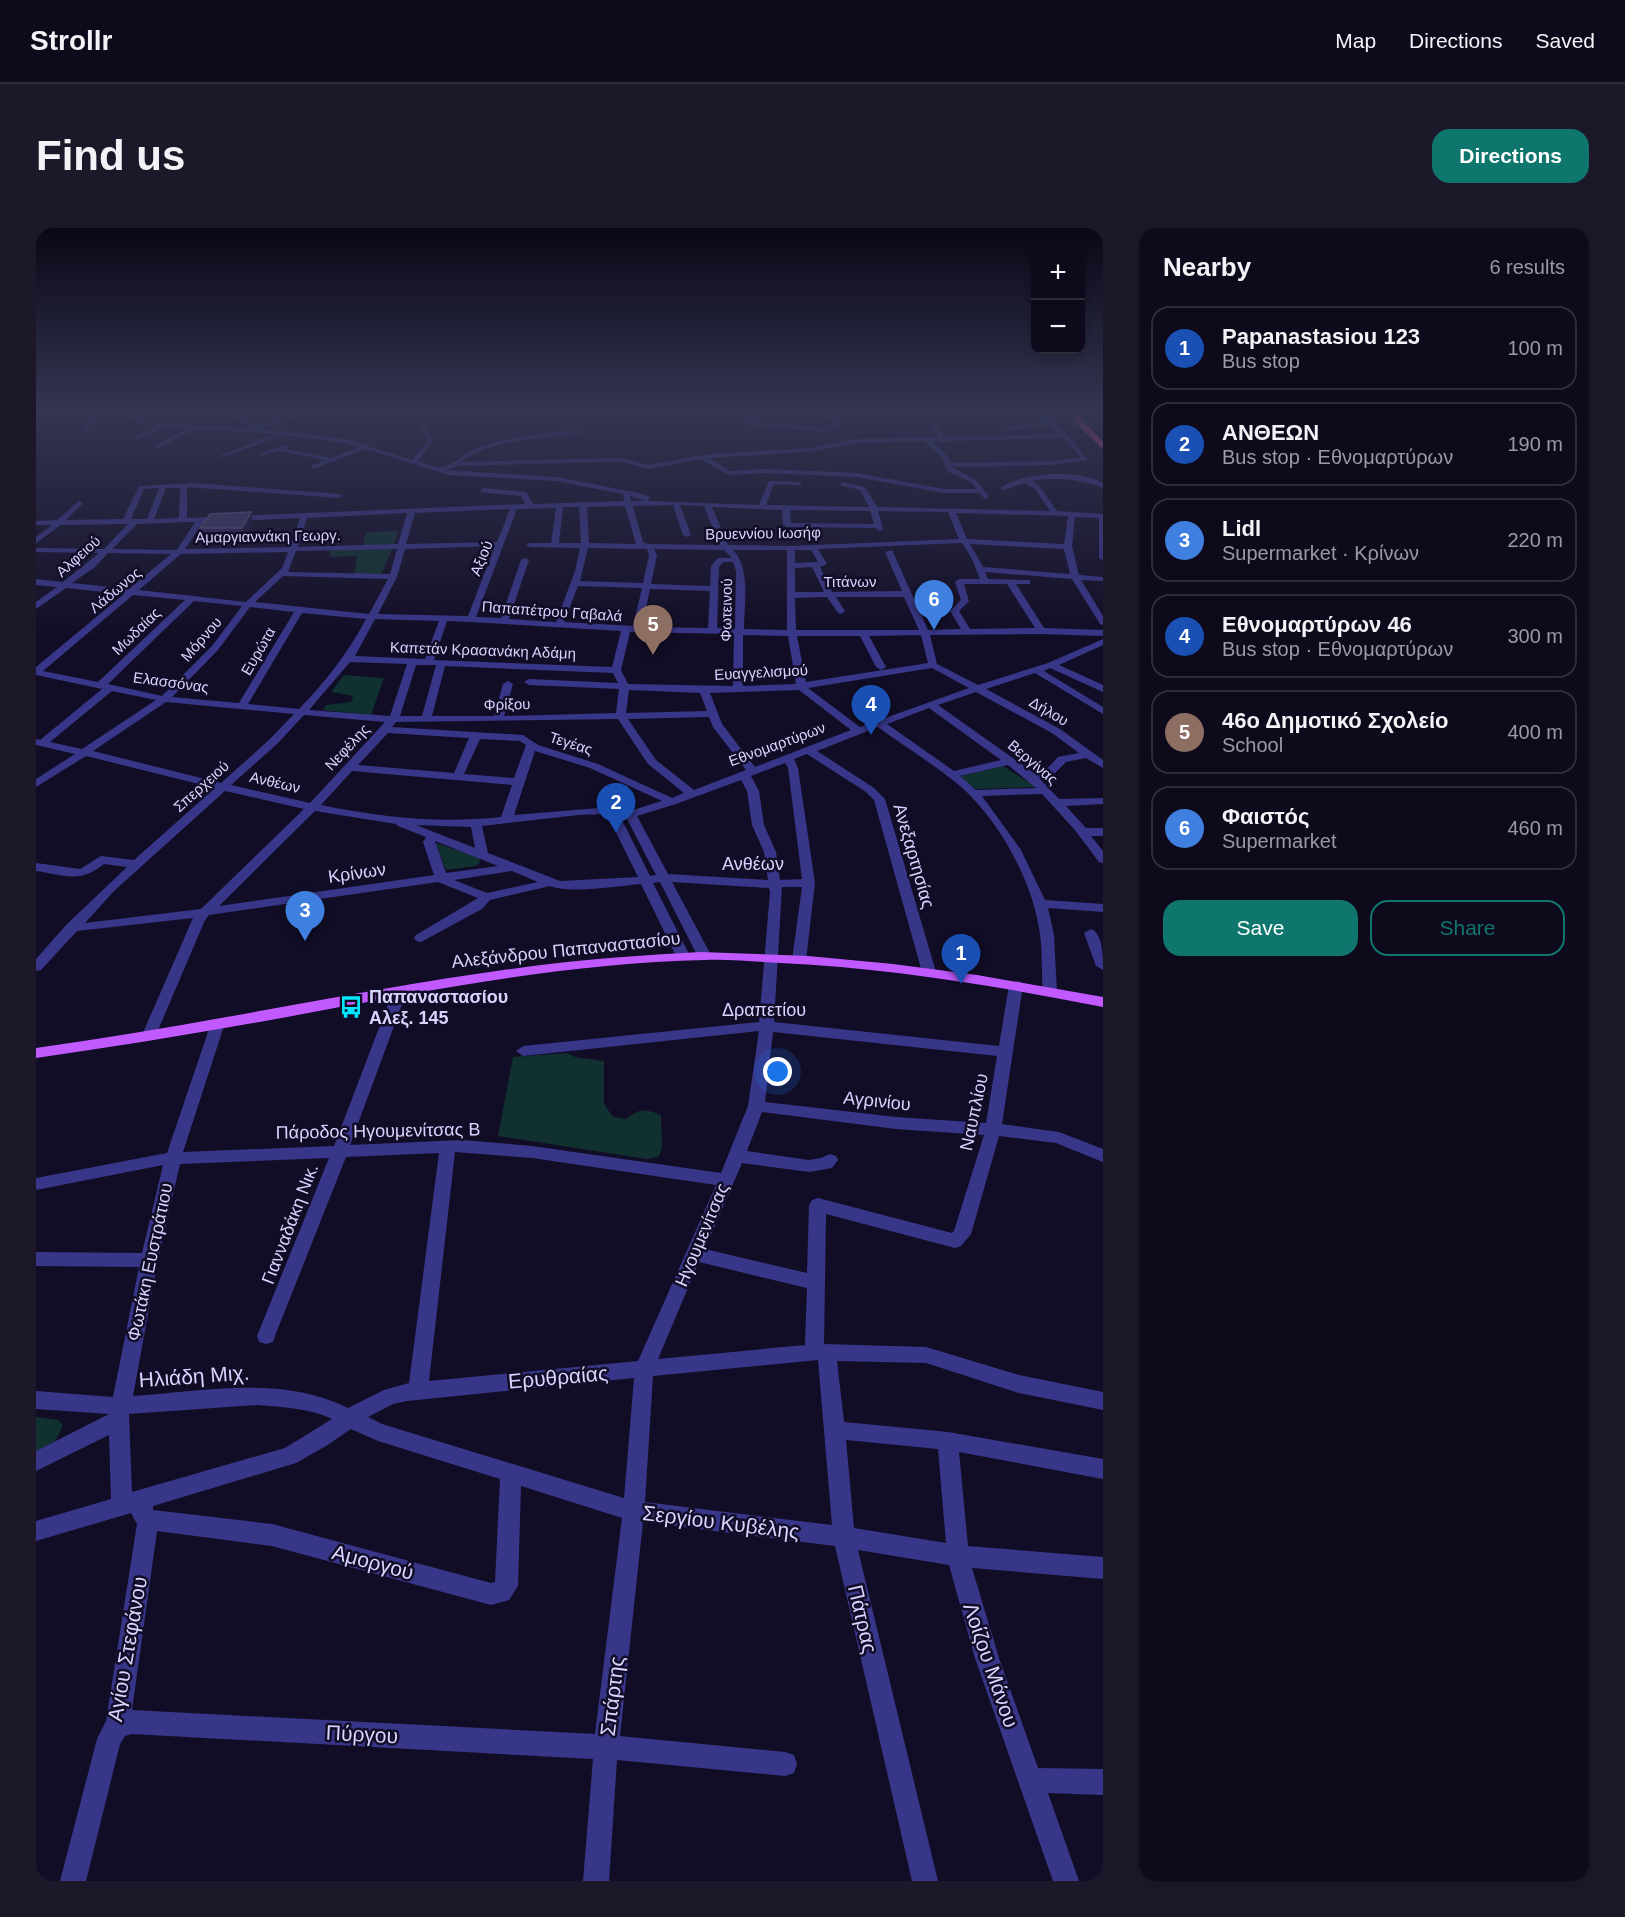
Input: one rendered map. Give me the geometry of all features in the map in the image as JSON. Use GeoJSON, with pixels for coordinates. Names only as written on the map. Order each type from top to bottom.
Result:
{"type":"FeatureCollection","features":[{"type":"Feature","properties":{"kind":"main road","name":"Αλεξάνδρου Παπαναστασίου"},"geometry":{"type":"LineString","coordinates":[[36,1053],[217,1026],[514,972],[683,956],[771,958],[929,972],[1103,1002]]}},
{"type":"Feature","properties":{"kind":"street"},"geometry":{"type":"LineString","coordinates":[[583,484],[643,496],[649,503]]}},
{"type":"Feature","properties":{"kind":"street"},"geometry":{"type":"LineString","coordinates":[[762,507],[770,484]]}},
{"type":"Feature","properties":{"kind":"street"},"geometry":{"type":"LineString","coordinates":[[786,508],[787,525],[878,528],[873,507],[863,488],[855,484]]}},
{"type":"Feature","properties":{"kind":"street"},"geometry":{"type":"LineString","coordinates":[[908,484],[946,491],[980,491]]}},
{"type":"Feature","properties":{"kind":"street"},"geometry":{"type":"LineString","coordinates":[[976,484],[995,512]]}},
{"type":"Feature","properties":{"kind":"street"},"geometry":{"type":"LineString","coordinates":[[1014,484],[1007,487],[1035,486]]}},
{"type":"Feature","properties":{"kind":"street"},"geometry":{"type":"LineString","coordinates":[[1032,484],[1055,513]]}},
{"type":"Feature","properties":{"kind":"street"},"geometry":{"type":"LineString","coordinates":[[183,519],[184,485]]}},
{"type":"Feature","properties":{"kind":"street"},"geometry":{"type":"LineString","coordinates":[[150,520],[163,486],[184,485],[339,496]]}},
{"type":"Feature","properties":{"kind":"street","name":"Αλφειού"},"geometry":{"type":"LineString","coordinates":[[36,606],[67,585],[106,551],[130,521],[141,488],[163,486]]}},
{"type":"Feature","properties":{"kind":"street"},"geometry":{"type":"LineString","coordinates":[[263,490],[263,499]]}},
{"type":"Feature","properties":{"kind":"street"},"geometry":{"type":"LineString","coordinates":[[483,490],[523,494],[530,506]]}},
{"type":"Feature","properties":{"kind":"street"},"geometry":{"type":"LineString","coordinates":[[624,492],[639,543],[650,548],[654,555],[647,586],[616,670],[624,686],[621,716],[645,754],[666,775],[692,794]]}},
{"type":"Feature","properties":{"kind":"street"},"geometry":{"type":"LineString","coordinates":[[36,541],[79,503]]}},
{"type":"Feature","properties":{"kind":"street"},"geometry":{"type":"LineString","coordinates":[[36,523],[201,519],[262,512],[304,516],[629,503],[786,508],[873,507],[1103,516],[1103,558]]}},
{"type":"Feature","properties":{"kind":"street"},"geometry":{"type":"LineString","coordinates":[[676,503],[687,536]]}},
{"type":"Feature","properties":{"kind":"street"},"geometry":{"type":"LineString","coordinates":[[559,625],[575,583],[585,546],[583,504]]}},
{"type":"Feature","properties":{"kind":"street","name":"Φωτεινού"},"geometry":{"type":"LineString","coordinates":[[707,504],[724,547],[737,560],[741,578],[738,690]]}},
{"type":"Feature","properties":{"kind":"street"},"geometry":{"type":"LineString","coordinates":[[555,545],[560,505]]}},
{"type":"Feature","properties":{"kind":"street","name":"Αξιού"},"geometry":{"type":"LineString","coordinates":[[471,619],[515,506]]}},
{"type":"Feature","properties":{"kind":"street"},"geometry":{"type":"LineString","coordinates":[[951,510],[963,541],[985,581]]}},
{"type":"Feature","properties":{"kind":"street","name":"Σπερχειού"},"geometry":{"type":"LineString","coordinates":[[36,967],[71,928],[136,864],[224,787],[303,712],[348,659],[393,577],[411,513]]}},
{"type":"Feature","properties":{"kind":"street"},"geometry":{"type":"LineString","coordinates":[[1072,514],[1068,547],[1077,581],[1103,622]]}},
{"type":"Feature","properties":{"kind":"street"},"geometry":{"type":"LineString","coordinates":[[304,516],[283,574],[393,577]]}},
{"type":"Feature","properties":{"kind":"street","name":"Λάδωνος"},"geometry":{"type":"LineString","coordinates":[[36,672],[179,552],[201,519]]}},
{"type":"Feature","properties":{"kind":"street","name":"Βρυεννίου Ιωσήφ"},"geometry":{"type":"LineString","coordinates":[[530,545],[791,548],[963,541],[1068,547]]}},
{"type":"Feature","properties":{"kind":"street","name":"Αμαργιαννάκη Γεωργ."},"geometry":{"type":"LineString","coordinates":[[36,550],[179,552],[501,544]]}},
{"type":"Feature","properties":{"kind":"street"},"geometry":{"type":"LineString","coordinates":[[790,566],[814,565],[824,562],[813,547]]}},
{"type":"Feature","properties":{"kind":"street"},"geometry":{"type":"LineString","coordinates":[[791,548],[792,633],[802,688],[858,731]]}},
{"type":"Feature","properties":{"kind":"street"},"geometry":{"type":"LineString","coordinates":[[851,554],[970,550]]}},
{"type":"Feature","properties":{"kind":"street"},"geometry":{"type":"LineString","coordinates":[[889,552],[925,634],[933,665]]}},
{"type":"Feature","properties":{"kind":"street"},"geometry":{"type":"LineString","coordinates":[[504,621],[525,560]]}},
{"type":"Feature","properties":{"kind":"street"},"geometry":{"type":"LineString","coordinates":[[712,631],[717,562],[737,560]]}},
{"type":"Feature","properties":{"kind":"street"},"geometry":{"type":"LineString","coordinates":[[814,565],[841,611]]}},
{"type":"Feature","properties":{"kind":"street"},"geometry":{"type":"LineString","coordinates":[[980,569],[1103,586]]}},
{"type":"Feature","properties":{"kind":"street","name":"Μόρνου"},"geometry":{"type":"LineString","coordinates":[[36,784],[86,753],[164,699],[215,648],[248,604],[283,574]]}},
{"type":"Feature","properties":{"kind":"street"},"geometry":{"type":"LineString","coordinates":[[968,633],[954,611],[964,601],[959,582],[1103,579]]}},
{"type":"Feature","properties":{"kind":"street","name":"Παπαπέτρου Γαβαλά"},"geometry":{"type":"LineString","coordinates":[[36,582],[372,616],[471,619],[632,629],[863,634],[1041,631],[1103,633]]}},
{"type":"Feature","properties":{"kind":"street"},"geometry":{"type":"LineString","coordinates":[[1010,582],[1041,631]]}},
{"type":"Feature","properties":{"kind":"street"},"geometry":{"type":"LineString","coordinates":[[575,583],[714,589]]}},
{"type":"Feature","properties":{"kind":"street","name":"Τιτάνων"},"geometry":{"type":"LineString","coordinates":[[791,595],[908,594]]}},
{"type":"Feature","properties":{"kind":"street","name":"Μωδαίας"},"geometry":{"type":"LineString","coordinates":[[39,742],[105,687],[192,598]]}},
{"type":"Feature","properties":{"kind":"street","name":"Ευρώτα"},"geometry":{"type":"LineString","coordinates":[[242,706],[299,610]]}},
{"type":"Feature","properties":{"kind":"street"},"geometry":{"type":"LineString","coordinates":[[428,664],[444,618]]}},
{"type":"Feature","properties":{"kind":"street"},"geometry":{"type":"LineString","coordinates":[[863,634],[881,667]]}},
{"type":"Feature","properties":{"kind":"street","name":"Εθνομαρτύρων"},"geometry":{"type":"LineString","coordinates":[[612,814],[630,814],[672,802],[930,704],[1051,665],[1103,642]]}},
{"type":"Feature","properties":{"kind":"street","name":"Καπετάν Κρασανάκη Αδάμη"},"geometry":{"type":"LineString","coordinates":[[348,659],[616,670]]}},
{"type":"Feature","properties":{"kind":"street","name":"Νεφέλης"},"geometry":{"type":"LineString","coordinates":[[149,1035],[193,930],[204,913],[313,807],[389,725],[412,663]]}},
{"type":"Feature","properties":{"kind":"street"},"geometry":{"type":"LineString","coordinates":[[426,719],[441,664]]}},
{"type":"Feature","properties":{"kind":"street","name":"Ευαγγελισμού"},"geometry":{"type":"LineString","coordinates":[[529,682],[704,690],[802,688],[933,665]]}},
{"type":"Feature","properties":{"kind":"street","name":"Δήλου"},"geometry":{"type":"LineString","coordinates":[[933,665],[1056,731],[1103,765]]}},
{"type":"Feature","properties":{"kind":"street"},"geometry":{"type":"LineString","coordinates":[[1051,665],[1103,689]]}},
{"type":"Feature","properties":{"kind":"street"},"geometry":{"type":"LineString","coordinates":[[1036,670],[1103,711]]}},
{"type":"Feature","properties":{"kind":"street","name":"Ελασσόνας"},"geometry":{"type":"LineString","coordinates":[[36,672],[164,699],[303,712]]}},
{"type":"Feature","properties":{"kind":"street"},"geometry":{"type":"LineString","coordinates":[[498,719],[508,684]]}},
{"type":"Feature","properties":{"kind":"street","name":"Ηγουμενίτσας"},"geometry":{"type":"LineString","coordinates":[[634,1511],[644,1369],[737,1156],[756,1106],[766,1026],[775,883],[770,852],[757,819],[749,772],[711,714],[704,690]]}},
{"type":"Feature","properties":{"kind":"street","name":"Βεργίνας"},"geometry":{"type":"LineString","coordinates":[[930,704],[1032,777],[1058,803],[1103,859]]}},
{"type":"Feature","properties":{"kind":"street","name":"Φρίξου"},"geometry":{"type":"LineString","coordinates":[[303,712],[389,725],[426,719],[711,714]]}},
{"type":"Feature","properties":{"kind":"street"},"geometry":{"type":"LineString","coordinates":[[879,723],[973,792],[1014,846],[1032,885],[1046,926],[1050,992]]}},
{"type":"Feature","properties":{"kind":"street","name":"Τεγέας"},"geometry":{"type":"LineString","coordinates":[[389,725],[523,738],[531,745],[594,766],[672,802]]}},
{"type":"Feature","properties":{"kind":"street"},"geometry":{"type":"LineString","coordinates":[[458,776],[476,735]]}},
{"type":"Feature","properties":{"kind":"street","name":"Ανθέων"},"geometry":{"type":"LineString","coordinates":[[39,742],[313,807],[400,819],[476,824],[612,814]]}},
{"type":"Feature","properties":{"kind":"street"},"geometry":{"type":"LineString","coordinates":[[506,821],[531,745]]}},
{"type":"Feature","properties":{"kind":"street","name":"Ανεξαρτησίας"},"geometry":{"type":"LineString","coordinates":[[808,750],[877,796],[929,972]]}},
{"type":"Feature","properties":{"kind":"street"},"geometry":{"type":"LineString","coordinates":[[1032,777],[1047,775],[1062,759],[1088,753]]}},
{"type":"Feature","properties":{"kind":"street"},"geometry":{"type":"LineString","coordinates":[[788,758],[793,768],[809,883],[799,960]]}},
{"type":"Feature","properties":{"kind":"street"},"geometry":{"type":"LineString","coordinates":[[952,775],[1011,761]]}},
{"type":"Feature","properties":{"kind":"street"},"geometry":{"type":"LineString","coordinates":[[350,768],[518,782]]}},
{"type":"Feature","properties":{"kind":"street"},"geometry":{"type":"LineString","coordinates":[[973,792],[1046,791]]}},
{"type":"Feature","properties":{"kind":"street"},"geometry":{"type":"LineString","coordinates":[[1058,803],[1103,801]]}},
{"type":"Feature","properties":{"kind":"street"},"geometry":{"type":"LineString","coordinates":[[612,814],[683,956]]}},
{"type":"Feature","properties":{"kind":"street"},"geometry":{"type":"LineString","coordinates":[[630,814],[704,955]]}},
{"type":"Feature","properties":{"kind":"street","name":"Ανθέων"},"geometry":{"type":"LineString","coordinates":[[400,819],[405,826],[515,867],[549,883],[600,884],[665,878],[756,885],[809,883]]}},
{"type":"Feature","properties":{"kind":"street"},"geometry":{"type":"LineString","coordinates":[[476,824],[482,854]]}},
{"type":"Feature","properties":{"kind":"street"},"geometry":{"type":"LineString","coordinates":[[1082,832],[1103,832]]}},
{"type":"Feature","properties":{"kind":"street"},"geometry":{"type":"LineString","coordinates":[[432,837],[429,842],[442,879],[486,897]]}},
{"type":"Feature","properties":{"kind":"street"},"geometry":{"type":"LineString","coordinates":[[36,867],[80,873],[86,872],[100,861],[136,864]]}},
{"type":"Feature","properties":{"kind":"street","name":"Κρίνων"},"geometry":{"type":"LineString","coordinates":[[204,913],[515,867]]}},
{"type":"Feature","properties":{"kind":"street"},"geometry":{"type":"LineString","coordinates":[[421,938],[477,906],[486,897],[549,883]]}},
{"type":"Feature","properties":{"kind":"street"},"geometry":{"type":"LineString","coordinates":[[1038,903],[1103,908]]}},
{"type":"Feature","properties":{"kind":"street"},"geometry":{"type":"LineString","coordinates":[[71,928],[90,928],[204,913]]}},
{"type":"Feature","properties":{"kind":"street"},"geometry":{"type":"LineString","coordinates":[[1091,933],[1103,966]]}},
{"type":"Feature","properties":{"kind":"street","name":"Ναυπλίου"},"geometry":{"type":"LineString","coordinates":[[955,1241],[962,1234],[993,1130],[1016,986]]}},
{"type":"Feature","properties":{"kind":"street","name":"Γιανναδάκη Νικ."},"geometry":{"type":"LineString","coordinates":[[266,1336],[400,991]]}},
{"type":"Feature","properties":{"kind":"street","name":"Φωτάκη Ευστράτιου"},"geometry":{"type":"LineString","coordinates":[[137,1508],[119,1413],[148,1260],[173,1158],[217,1026]]}},
{"type":"Feature","properties":{"kind":"street","name":"Δραπετίου"},"geometry":{"type":"LineString","coordinates":[[523,1051],[726,1028],[766,1026],[1006,1052]]}},
{"type":"Feature","properties":{"kind":"street","name":"Αγρινίου"},"geometry":{"type":"LineString","coordinates":[[756,1106],[905,1124],[993,1130],[1059,1138],[1103,1156]]}},
{"type":"Feature","properties":{"kind":"street"},"geometry":{"type":"LineString","coordinates":[[418,1390],[448,1146]]}},
{"type":"Feature","properties":{"kind":"street","name":"Πάροδος Ηγουμενίτσας Β"},"geometry":{"type":"LineString","coordinates":[[36,1184],[152,1160],[173,1158],[448,1146],[532,1152],[726,1180]]}},
{"type":"Feature","properties":{"kind":"street"},"geometry":{"type":"LineString","coordinates":[[737,1156],[809,1166],[826,1164],[830,1160]]}},
{"type":"Feature","properties":{"kind":"street","name":"Πάτρας"},"geometry":{"type":"LineString","coordinates":[[924,1881],[844,1537],[838,1485],[836,1430],[820,1352],[817,1283],[818,1204],[955,1241]]}},
{"type":"Feature","properties":{"kind":"street"},"geometry":{"type":"LineString","coordinates":[[694,1254],[817,1283]]}},
{"type":"Feature","properties":{"kind":"street"},"geometry":{"type":"LineString","coordinates":[[36,1259],[148,1260]]}},
{"type":"Feature","properties":{"kind":"street","name":"Ερυθραίας"},"geometry":{"type":"LineString","coordinates":[[36,1531],[137,1508],[289,1456],[323,1439],[383,1397],[418,1390],[820,1352],[926,1355],[1019,1384],[1103,1401]]}},
{"type":"Feature","properties":{"kind":"street","name":"Ηλιάδη Μιχ."},"geometry":{"type":"LineString","coordinates":[[36,1400],[119,1413],[257,1396],[325,1406],[351,1419]]}},
{"type":"Feature","properties":{"kind":"street"},"geometry":{"type":"LineString","coordinates":[[36,1461],[119,1413]]}},
{"type":"Feature","properties":{"kind":"street","name":"Σεργίου Κυβέλης"},"geometry":{"type":"LineString","coordinates":[[351,1419],[378,1432],[634,1511],[844,1537],[958,1556],[1103,1568]]}},
{"type":"Feature","properties":{"kind":"street"},"geometry":{"type":"LineString","coordinates":[[836,1430],[948,1441],[1103,1469]]}},
{"type":"Feature","properties":{"kind":"street","name":"Λοίζου Μάνου"},"geometry":{"type":"LineString","coordinates":[[948,1441],[958,1556],[967,1595],[1066,1881]]}},
{"type":"Feature","properties":{"kind":"street","name":"Αμοργού"},"geometry":{"type":"LineString","coordinates":[[137,1508],[273,1535],[492,1594],[501,1592],[507,1586],[511,1474]]}},
{"type":"Feature","properties":{"kind":"street","name":"Αγίου Στεφάνου"},"geometry":{"type":"LineString","coordinates":[[73,1881],[109,1739],[118,1725],[137,1508]]}},
{"type":"Feature","properties":{"kind":"street","name":"Σπάρτης"},"geometry":{"type":"LineString","coordinates":[[596,1881],[606,1747],[634,1511]]}},
{"type":"Feature","properties":{"kind":"street","name":"Πύργου"},"geometry":{"type":"LineString","coordinates":[[118,1725],[132,1722],[606,1747],[785,1764]]}},
{"type":"Feature","properties":{"kind":"street"},"geometry":{"type":"LineString","coordinates":[[1031,1780],[1103,1782]]}},
{"type":"Feature","properties":{"kind":"green space"},"geometry":{"type":"Polygon","coordinates":[[[398,531],[394,545],[363,546],[366,532],[398,531]]]}},
{"type":"Feature","properties":{"kind":"green space"},"geometry":{"type":"Polygon","coordinates":[[[392,549],[381,575],[354,574],[357,556],[330,557],[330,550],[392,549]]]}},
{"type":"Feature","properties":{"kind":"green space"},"geometry":{"type":"Polygon","coordinates":[[[344,675],[384,678],[371,715],[323,710],[326,705],[351,702],[353,696],[331,692],[344,675]]]}},
{"type":"Feature","properties":{"kind":"green space"},"geometry":{"type":"Polygon","coordinates":[[[1003,766],[1036,787],[976,789],[957,777],[1003,766]]]}},
{"type":"Feature","properties":{"kind":"green space"},"geometry":{"type":"Polygon","coordinates":[[[436,843],[480,858],[479,864],[446,870],[436,843]]]}},
{"type":"Feature","properties":{"kind":"green space"},"geometry":{"type":"Polygon","coordinates":[[[567,1053],[575,1057],[604,1061],[604,1104],[613,1117],[626,1119],[643,1111],[661,1115],[662,1148],[659,1156],[647,1159],[498,1136],[513,1057],[567,1053]]]}},
{"type":"Feature","properties":{"kind":"green space"},"geometry":{"type":"Polygon","coordinates":[[[36,1417],[59,1420],[63,1426],[55,1441],[36,1451],[36,1417]]]}},
{"type":"Feature","properties":{"kind":"building"},"geometry":{"type":"Polygon","coordinates":[[[251,512],[242,528],[200,528],[210,514],[251,512]]]}},
{"type":"Feature","properties":{"kind":"place","name":"Φαιστός"},"geometry":{"type":"Point","coordinates":[934,630]}},
{"type":"Feature","properties":{"kind":"place","name":"46ο Δημοτικό Σχολείο"},"geometry":{"type":"Point","coordinates":[653,655]}},
{"type":"Feature","properties":{"kind":"place","name":"Εθνομαρτύρων 46"},"geometry":{"type":"Point","coordinates":[871,735]}},
{"type":"Feature","properties":{"kind":"place","name":"ΑΝΘΕΩΝ"},"geometry":{"type":"Point","coordinates":[616,833]}},
{"type":"Feature","properties":{"kind":"place","name":"Lidl"},"geometry":{"type":"Point","coordinates":[305,941]}},
{"type":"Feature","properties":{"kind":"place","name":"Papanastasiou 123"},"geometry":{"type":"Point","coordinates":[961,984]}},
{"type":"Feature","properties":{"kind":"place","name":"Παπαναστασίου Αλεξ. 145"},"geometry":{"type":"Point","coordinates":[351,1007]}}]}
